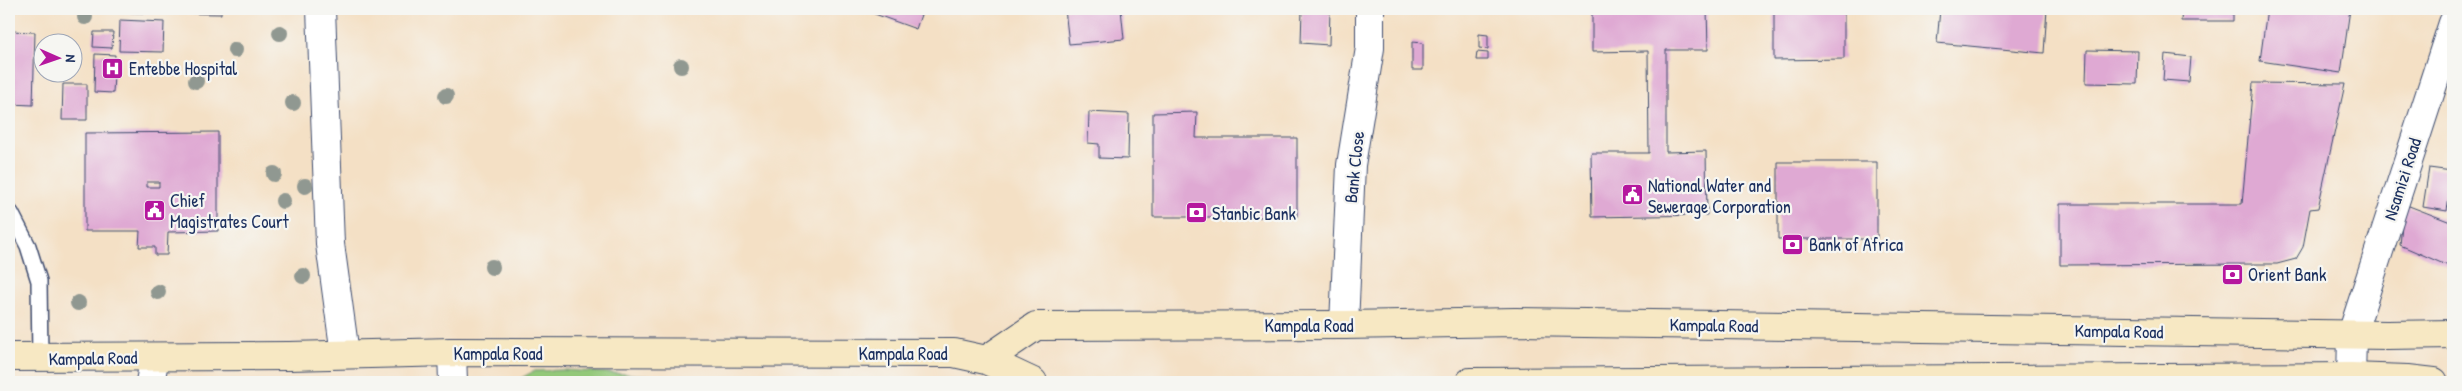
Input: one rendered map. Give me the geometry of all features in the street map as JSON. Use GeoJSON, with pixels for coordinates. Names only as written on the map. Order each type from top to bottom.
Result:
{"type":"FeatureCollection","features":[{"type":"Feature","properties":{"kind":"main road","name":"Kampala Road"},"geometry":{"type":"LineString","coordinates":[[986,360],[1036,326],[1344,326],[1515,322],[2453,334]]}},
{"type":"Feature","properties":{"kind":"main road","name":"Kampala Road"},"geometry":{"type":"LineString","coordinates":[[9,357],[40,358],[152,370],[345,354],[452,352],[954,353],[986,360],[1033,382]]}},
{"type":"Feature","properties":{"kind":"main road"},"geometry":{"type":"LineString","coordinates":[[1470,382],[2408,379],[2434,382]]}},
{"type":"Feature","properties":{"kind":"street"},"geometry":{"type":"LineString","coordinates":[[321,9],[330,244],[345,354]]}},
{"type":"Feature","properties":{"kind":"street","name":"Bank Close"},"geometry":{"type":"LineString","coordinates":[[1344,326],[1352,166],[1370,48],[1370,9]]}},
{"type":"Feature","properties":{"kind":"street","name":"Nsamizi Road"},"geometry":{"type":"LineString","coordinates":[[2351,380],[2352,334],[2453,23]]}},
{"type":"Feature","properties":{"kind":"street"},"geometry":{"type":"LineString","coordinates":[[452,352],[453,382]]}},
{"type":"Feature","properties":{"kind":"lane"},"geometry":{"type":"LineString","coordinates":[[9,212],[12,213],[28,246],[39,281],[40,358]]}},
{"type":"Feature","properties":{"kind":"green space"},"geometry":{"type":"Polygon","coordinates":[[[562,370],[756,382],[514,382],[534,371],[562,370]]]}},
{"type":"Feature","properties":{"kind":"building"},"geometry":{"type":"Polygon","coordinates":[[[91,9],[221,9],[221,14],[91,12],[91,9]]]}},
{"type":"Feature","properties":{"kind":"building"},"geometry":{"type":"Polygon","coordinates":[[[861,9],[923,9],[916,29],[861,9]]]}},
{"type":"Feature","properties":{"kind":"building"},"geometry":{"type":"Polygon","coordinates":[[[1065,9],[1121,9],[1124,39],[1069,44],[1065,9]]]}},
{"type":"Feature","properties":{"kind":"building"},"geometry":{"type":"Polygon","coordinates":[[[1302,9],[1330,9],[1329,45],[1301,43],[1302,9]]]}},
{"type":"Feature","properties":{"kind":"building"},"geometry":{"type":"Polygon","coordinates":[[[1592,9],[1707,9],[1708,50],[1666,50],[1666,152],[1706,151],[1707,215],[1592,217],[1591,153],[1649,153],[1648,51],[1592,52],[1592,9]]]}},
{"type":"Feature","properties":{"kind":"building"},"geometry":{"type":"Polygon","coordinates":[[[1774,9],[1844,9],[1844,59],[1774,60],[1774,9]]]}},
{"type":"Feature","properties":{"kind":"building"},"geometry":{"type":"Polygon","coordinates":[[[1940,9],[2047,9],[2044,53],[1937,43],[1940,9]]]}},
{"type":"Feature","properties":{"kind":"building"},"geometry":{"type":"Polygon","coordinates":[[[2182,9],[2233,9],[2233,21],[2181,21],[2182,9]]]}},
{"type":"Feature","properties":{"kind":"building"},"geometry":{"type":"Polygon","coordinates":[[[2267,9],[2350,9],[2341,73],[2260,61],[2267,9]]]}},
{"type":"Feature","properties":{"kind":"building"},"geometry":{"type":"Polygon","coordinates":[[[120,20],[164,22],[163,52],[119,51],[120,20]]]}},
{"type":"Feature","properties":{"kind":"building"},"geometry":{"type":"Polygon","coordinates":[[[9,31],[35,32],[32,32],[33,105],[9,104],[9,31]]]}},
{"type":"Feature","properties":{"kind":"building"},"geometry":{"type":"Polygon","coordinates":[[[94,32],[113,32],[112,48],[93,47],[94,32]]]}},
{"type":"Feature","properties":{"kind":"building"},"geometry":{"type":"Polygon","coordinates":[[[1479,34],[1488,35],[1488,49],[1479,48],[1479,34]]]}},
{"type":"Feature","properties":{"kind":"building"},"geometry":{"type":"Polygon","coordinates":[[[1412,42],[1423,43],[1423,70],[1412,70],[1412,42]]]}},
{"type":"Feature","properties":{"kind":"building"},"geometry":{"type":"Polygon","coordinates":[[[2087,50],[2138,51],[2137,84],[2086,83],[2087,50]]]}},
{"type":"Feature","properties":{"kind":"building"},"geometry":{"type":"Polygon","coordinates":[[[1477,52],[1488,53],[1488,60],[1476,60],[1477,52]]]}},
{"type":"Feature","properties":{"kind":"building"},"geometry":{"type":"Polygon","coordinates":[[[95,54],[115,55],[113,93],[94,92],[95,54]]]}},
{"type":"Feature","properties":{"kind":"building"},"geometry":{"type":"Polygon","coordinates":[[[2165,54],[2191,57],[2189,82],[2163,80],[2165,54]]]}},
{"type":"Feature","properties":{"kind":"building"},"geometry":{"type":"Polygon","coordinates":[[[2253,83],[2345,84],[2318,208],[2310,209],[2303,247],[2296,259],[2277,264],[2060,265],[2060,204],[2242,204],[2253,83]]]}},
{"type":"Feature","properties":{"kind":"building"},"geometry":{"type":"Polygon","coordinates":[[[63,84],[87,84],[87,120],[62,120],[63,84]]]}},
{"type":"Feature","properties":{"kind":"building"},"geometry":{"type":"Polygon","coordinates":[[[1089,112],[1129,114],[1128,159],[1099,158],[1099,144],[1088,143],[1089,112]]]}},
{"type":"Feature","properties":{"kind":"building"},"geometry":{"type":"Polygon","coordinates":[[[1197,112],[1196,138],[1297,138],[1297,217],[1153,217],[1153,113],[1197,112]]]}},
{"type":"Feature","properties":{"kind":"building"},"geometry":{"type":"Polygon","coordinates":[[[218,132],[218,231],[168,232],[167,255],[155,255],[155,247],[139,247],[140,231],[85,231],[85,133],[218,132]],[[147,182],[147,187],[159,187],[159,182],[147,182]]]}},
{"type":"Feature","properties":{"kind":"building"},"geometry":{"type":"Polygon","coordinates":[[[1778,162],[1877,162],[1877,239],[1778,239],[1778,162]]]}},
{"type":"Feature","properties":{"kind":"building"},"geometry":{"type":"Polygon","coordinates":[[[2429,168],[2452,171],[2447,211],[2423,207],[2429,168]]]}},
{"type":"Feature","properties":{"kind":"building"},"geometry":{"type":"Polygon","coordinates":[[[2404,204],[2453,223],[2453,268],[2400,245],[2404,204]]]}},
{"type":"Feature","properties":{"kind":"place","name":"Entebbe Hospital"},"geometry":{"type":"Point","coordinates":[113,68]}},
{"type":"Feature","properties":{"kind":"place","name":"National Water and Sewerage Corporation"},"geometry":{"type":"Point","coordinates":[1632,195]}},
{"type":"Feature","properties":{"kind":"place","name":"Chief Magistrates Court"},"geometry":{"type":"Point","coordinates":[154,210]}},
{"type":"Feature","properties":{"kind":"place","name":"Stanbic Bank"},"geometry":{"type":"Point","coordinates":[1196,213]}},
{"type":"Feature","properties":{"kind":"place","name":"Bank of Africa"},"geometry":{"type":"Point","coordinates":[1793,244]}},
{"type":"Feature","properties":{"kind":"place","name":"Orient Bank"},"geometry":{"type":"Point","coordinates":[2232,274]}}]}
